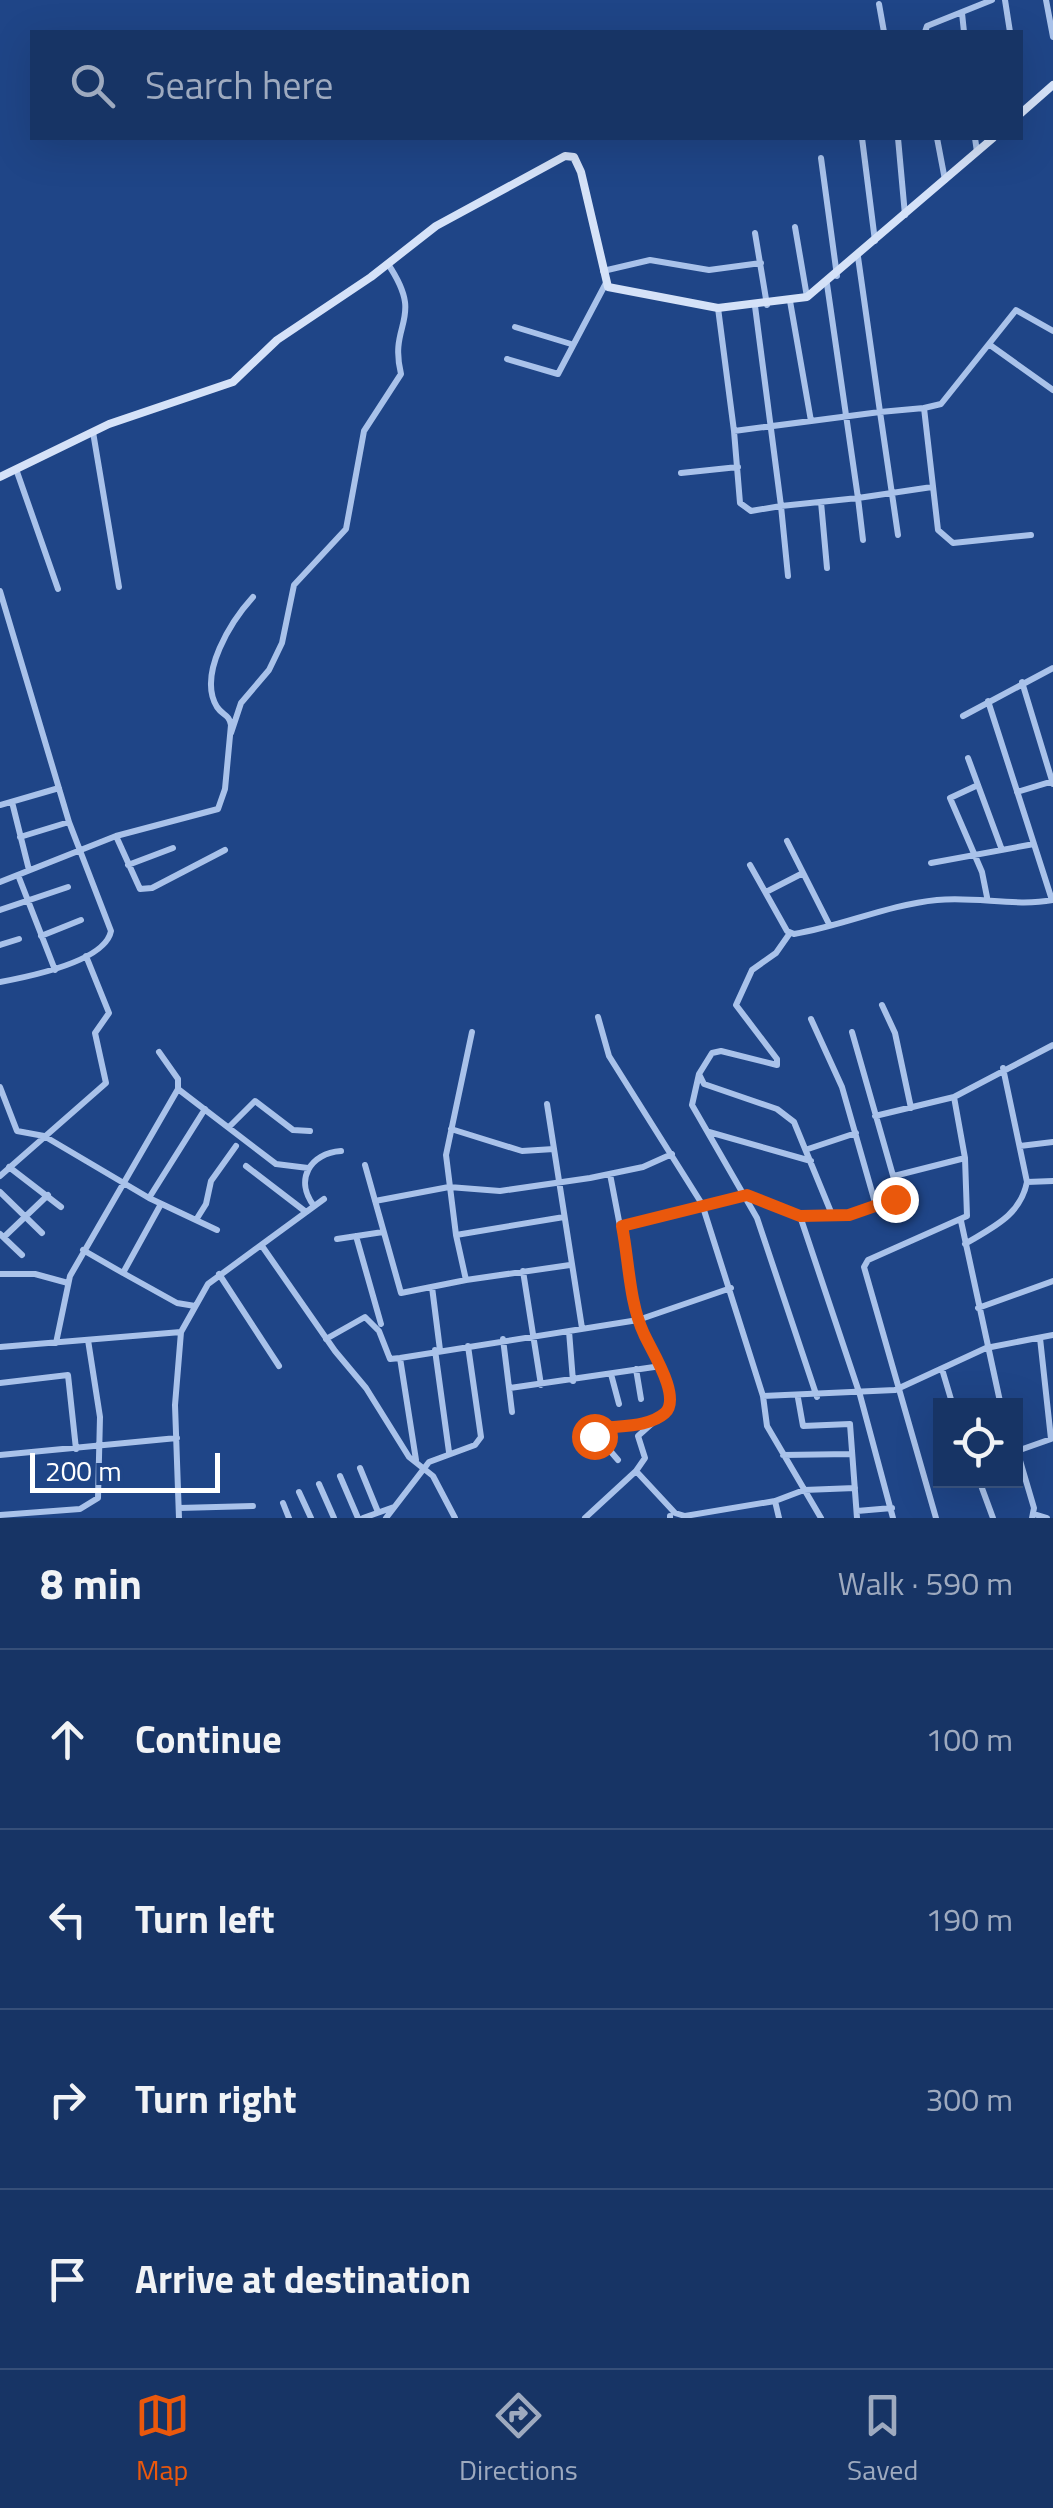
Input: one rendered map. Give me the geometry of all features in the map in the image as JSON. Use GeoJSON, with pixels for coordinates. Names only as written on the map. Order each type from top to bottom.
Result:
{"type":"FeatureCollection","features":[{"type":"Feature","properties":{"kind":"street"},"geometry":{"type":"LineString","coordinates":[[925,30],[992,0]]}},
{"type":"Feature","properties":{"kind":"street"},"geometry":{"type":"LineString","coordinates":[[1005,0],[1010,30]]}},
{"type":"Feature","properties":{"kind":"street"},"geometry":{"type":"LineString","coordinates":[[1046,0],[1053,36]]}},
{"type":"Feature","properties":{"kind":"street"},"geometry":{"type":"LineString","coordinates":[[879,4],[884,30]]}},
{"type":"Feature","properties":{"kind":"street"},"geometry":{"type":"LineString","coordinates":[[962,13],[964,30]]}},
{"type":"Feature","properties":{"kind":"street"},"geometry":{"type":"LineString","coordinates":[[1023,111],[1053,85]]}},
{"type":"Feature","properties":{"kind":"street"},"geometry":{"type":"LineString","coordinates":[[862,140],[875,242]]}},
{"type":"Feature","properties":{"kind":"street"},"geometry":{"type":"LineString","coordinates":[[898,140],[905,216]]}},
{"type":"Feature","properties":{"kind":"street"},"geometry":{"type":"LineString","coordinates":[[937,140],[944,180]]}},
{"type":"Feature","properties":{"kind":"street"},"geometry":{"type":"LineString","coordinates":[[975,140],[976,152]]}},
{"type":"Feature","properties":{"kind":"street"},"geometry":{"type":"LineString","coordinates":[[0,477],[93,432],[233,382],[277,340],[457,212],[565,156],[574,157],[581,172],[606,284],[615,290],[718,308],[806,298],[991,140]]}},
{"type":"Feature","properties":{"kind":"street"},"geometry":{"type":"LineString","coordinates":[[822,158],[836,276]]}},
{"type":"Feature","properties":{"kind":"street"},"geometry":{"type":"LineString","coordinates":[[796,227],[806,298]]}},
{"type":"Feature","properties":{"kind":"street"},"geometry":{"type":"LineString","coordinates":[[756,233],[767,305]]}},
{"type":"Feature","properties":{"kind":"street"},"geometry":{"type":"LineString","coordinates":[[858,257],[898,534]]}},
{"type":"Feature","properties":{"kind":"street"},"geometry":{"type":"LineString","coordinates":[[602,271],[650,260],[710,270],[761,263]]}},
{"type":"Feature","properties":{"kind":"street"},"geometry":{"type":"LineString","coordinates":[[0,882],[116,836],[218,809],[231,733],[241,703],[269,670],[282,643],[294,586],[346,529],[364,432],[401,374],[396,354],[408,305],[405,290],[388,264]]}},
{"type":"Feature","properties":{"kind":"street"},"geometry":{"type":"LineString","coordinates":[[507,359],[558,374],[606,284]]}},
{"type":"Feature","properties":{"kind":"street"},"geometry":{"type":"LineString","coordinates":[[827,284],[863,540]]}},
{"type":"Feature","properties":{"kind":"street"},"geometry":{"type":"LineString","coordinates":[[790,301],[810,421]]}},
{"type":"Feature","properties":{"kind":"street"},"geometry":{"type":"LineString","coordinates":[[756,306],[788,576]]}},
{"type":"Feature","properties":{"kind":"street"},"geometry":{"type":"LineString","coordinates":[[718,308],[744,509],[932,487]]}},
{"type":"Feature","properties":{"kind":"street"},"geometry":{"type":"LineString","coordinates":[[734,432],[941,404],[1016,310],[1053,331]]}},
{"type":"Feature","properties":{"kind":"street"},"geometry":{"type":"LineString","coordinates":[[515,327],[571,344]]}},
{"type":"Feature","properties":{"kind":"street"},"geometry":{"type":"LineString","coordinates":[[990,344],[1053,390]]}},
{"type":"Feature","properties":{"kind":"street"},"geometry":{"type":"LineString","coordinates":[[924,408],[938,530],[944,540],[953,543],[1031,535]]}},
{"type":"Feature","properties":{"kind":"street"},"geometry":{"type":"LineString","coordinates":[[93,432],[119,587]]}},
{"type":"Feature","properties":{"kind":"street"},"geometry":{"type":"LineString","coordinates":[[16,468],[58,590]]}},
{"type":"Feature","properties":{"kind":"street"},"geometry":{"type":"LineString","coordinates":[[681,472],[738,468]]}},
{"type":"Feature","properties":{"kind":"street"},"geometry":{"type":"LineString","coordinates":[[821,502],[827,568]]}},
{"type":"Feature","properties":{"kind":"street"},"geometry":{"type":"LineString","coordinates":[[0,591],[69,822],[111,931],[105,944],[86,956],[55,970],[0,982]]}},
{"type":"Feature","properties":{"kind":"street"},"geometry":{"type":"LineString","coordinates":[[231,733],[230,718],[217,706],[216,658],[234,617],[254,598]]}},
{"type":"Feature","properties":{"kind":"street"},"geometry":{"type":"LineString","coordinates":[[964,716],[1053,668]]}},
{"type":"Feature","properties":{"kind":"street"},"geometry":{"type":"LineString","coordinates":[[1017,792],[1053,782],[1022,682]]}},
{"type":"Feature","properties":{"kind":"street"},"geometry":{"type":"LineString","coordinates":[[818,1397],[747,1195],[692,1105],[699,1074],[712,1053],[721,1051],[777,1065],[736,1004],[752,970],[776,953],[790,934],[904,904],[988,897],[1027,903],[1053,900],[988,700]]}},
{"type":"Feature","properties":{"kind":"street"},"geometry":{"type":"LineString","coordinates":[[968,758],[1002,850]]}},
{"type":"Feature","properties":{"kind":"street"},"geometry":{"type":"LineString","coordinates":[[978,785],[950,798],[988,897]]}},
{"type":"Feature","properties":{"kind":"street"},"geometry":{"type":"LineString","coordinates":[[0,805],[59,788]]}},
{"type":"Feature","properties":{"kind":"street"},"geometry":{"type":"LineString","coordinates":[[12,802],[28,870]]}},
{"type":"Feature","properties":{"kind":"street"},"geometry":{"type":"LineString","coordinates":[[20,837],[69,822]]}},
{"type":"Feature","properties":{"kind":"street"},"geometry":{"type":"LineString","coordinates":[[116,836],[138,888],[148,889],[226,850]]}},
{"type":"Feature","properties":{"kind":"street"},"geometry":{"type":"LineString","coordinates":[[787,841],[829,924]]}},
{"type":"Feature","properties":{"kind":"street"},"geometry":{"type":"LineString","coordinates":[[931,864],[1034,844]]}},
{"type":"Feature","properties":{"kind":"street"},"geometry":{"type":"LineString","coordinates":[[128,866],[173,848]]}},
{"type":"Feature","properties":{"kind":"street"},"geometry":{"type":"LineString","coordinates":[[750,864],[790,934]]}},
{"type":"Feature","properties":{"kind":"street"},"geometry":{"type":"LineString","coordinates":[[766,892],[803,873]]}},
{"type":"Feature","properties":{"kind":"street"},"geometry":{"type":"LineString","coordinates":[[18,876],[55,970]]}},
{"type":"Feature","properties":{"kind":"street"},"geometry":{"type":"LineString","coordinates":[[0,910],[68,887]]}},
{"type":"Feature","properties":{"kind":"street"},"geometry":{"type":"LineString","coordinates":[[41,936],[81,920]]}},
{"type":"Feature","properties":{"kind":"street"},"geometry":{"type":"LineString","coordinates":[[0,945],[19,940]]}},
{"type":"Feature","properties":{"kind":"street"},"geometry":{"type":"LineString","coordinates":[[0,1176],[106,1083],[95,1034],[108,1013],[86,956]]}},
{"type":"Feature","properties":{"kind":"street"},"geometry":{"type":"LineString","coordinates":[[882,1005],[895,1033],[911,1108]]}},
{"type":"Feature","properties":{"kind":"street"},"geometry":{"type":"LineString","coordinates":[[598,1017],[610,1056],[702,1204],[764,1396],[767,1426],[820,1518]]}},
{"type":"Feature","properties":{"kind":"street"},"geometry":{"type":"LineString","coordinates":[[810,1019],[842,1087],[876,1206]]}},
{"type":"Feature","properties":{"kind":"street"},"geometry":{"type":"LineString","coordinates":[[466,1280],[446,1167],[472,1032]]}},
{"type":"Feature","properties":{"kind":"street"},"geometry":{"type":"LineString","coordinates":[[622,1226],[747,1195],[800,1216],[833,1217],[898,1196],[852,1032]]}},
{"type":"Feature","properties":{"kind":"street"},"geometry":{"type":"LineString","coordinates":[[876,1116],[954,1098],[1002,1068],[1053,1044]]}},
{"type":"Feature","properties":{"kind":"street"},"geometry":{"type":"LineString","coordinates":[[56,1342],[68,1283],[178,1089],[178,1079],[159,1052]]}},
{"type":"Feature","properties":{"kind":"street"},"geometry":{"type":"LineString","coordinates":[[965,1244],[1010,1216],[1024,1198],[1027,1182],[1002,1068]]}},
{"type":"Feature","properties":{"kind":"street"},"geometry":{"type":"LineString","coordinates":[[699,1074],[704,1084],[789,1117],[808,1149],[833,1217]]}},
{"type":"Feature","properties":{"kind":"street"},"geometry":{"type":"LineString","coordinates":[[0,1087],[14,1128],[44,1136],[149,1198],[217,1230]]}},
{"type":"Feature","properties":{"kind":"street"},"geometry":{"type":"LineString","coordinates":[[178,1089],[276,1164],[308,1168]]}},
{"type":"Feature","properties":{"kind":"street"},"geometry":{"type":"LineString","coordinates":[[954,1098],[969,1206],[961,1221],[999,1398]]}},
{"type":"Feature","properties":{"kind":"street"},"geometry":{"type":"LineString","coordinates":[[228,1127],[255,1100],[293,1130],[310,1130]]}},
{"type":"Feature","properties":{"kind":"street"},"geometry":{"type":"LineString","coordinates":[[547,1104],[582,1328]]}},
{"type":"Feature","properties":{"kind":"street"},"geometry":{"type":"LineString","coordinates":[[149,1198],[205,1109]]}},
{"type":"Feature","properties":{"kind":"street"},"geometry":{"type":"LineString","coordinates":[[451,1129],[522,1151],[554,1149]]}},
{"type":"Feature","properties":{"kind":"street"},"geometry":{"type":"LineString","coordinates":[[708,1132],[812,1161]]}},
{"type":"Feature","properties":{"kind":"street"},"geometry":{"type":"LineString","coordinates":[[808,1149],[856,1133]]}},
{"type":"Feature","properties":{"kind":"street"},"geometry":{"type":"LineString","coordinates":[[1020,1146],[1053,1142]]}},
{"type":"Feature","properties":{"kind":"street"},"geometry":{"type":"LineString","coordinates":[[196,1220],[206,1204],[211,1181],[236,1146]]}},
{"type":"Feature","properties":{"kind":"street"},"geometry":{"type":"LineString","coordinates":[[314,1206],[305,1192],[308,1168],[320,1154],[341,1152]]}},
{"type":"Feature","properties":{"kind":"street"},"geometry":{"type":"LineString","coordinates":[[375,1201],[449,1186],[500,1191],[610,1174],[672,1154]]}},
{"type":"Feature","properties":{"kind":"street"},"geometry":{"type":"LineString","coordinates":[[894,1176],[965,1158]]}},
{"type":"Feature","properties":{"kind":"street"},"geometry":{"type":"LineString","coordinates":[[364,1165],[402,1293],[570,1265]]}},
{"type":"Feature","properties":{"kind":"street"},"geometry":{"type":"LineString","coordinates":[[9,1166],[61,1207]]}},
{"type":"Feature","properties":{"kind":"street"},"geometry":{"type":"LineString","coordinates":[[246,1166],[306,1212]]}},
{"type":"Feature","properties":{"kind":"street"},"geometry":{"type":"LineString","coordinates":[[585,1518],[636,1471],[645,1458],[637,1438],[648,1423],[669,1408],[661,1366],[638,1320],[610,1174]]}},
{"type":"Feature","properties":{"kind":"street"},"geometry":{"type":"LineString","coordinates":[[1027,1182],[1053,1182]]}},
{"type":"Feature","properties":{"kind":"street"},"geometry":{"type":"LineString","coordinates":[[0,1192],[42,1233]]}},
{"type":"Feature","properties":{"kind":"street"},"geometry":{"type":"LineString","coordinates":[[22,1254],[2,1236],[48,1196]]}},
{"type":"Feature","properties":{"kind":"street"},"geometry":{"type":"LineString","coordinates":[[179,1518],[181,1332],[219,1274],[324,1199]]}},
{"type":"Feature","properties":{"kind":"street"},"geometry":{"type":"LineString","coordinates":[[123,1273],[161,1204]]}},
{"type":"Feature","properties":{"kind":"street"},"geometry":{"type":"LineString","coordinates":[[800,1216],[860,1395],[893,1518]]}},
{"type":"Feature","properties":{"kind":"street"},"geometry":{"type":"LineString","coordinates":[[456,1235],[564,1217]]}},
{"type":"Feature","properties":{"kind":"street"},"geometry":{"type":"LineString","coordinates":[[936,1518],[865,1263],[961,1221]]}},
{"type":"Feature","properties":{"kind":"street"},"geometry":{"type":"LineString","coordinates":[[337,1239],[383,1232]]}},
{"type":"Feature","properties":{"kind":"street"},"geometry":{"type":"LineString","coordinates":[[356,1236],[381,1324]]}},
{"type":"Feature","properties":{"kind":"street"},"geometry":{"type":"LineString","coordinates":[[262,1246],[455,1518]]}},
{"type":"Feature","properties":{"kind":"street"},"geometry":{"type":"LineString","coordinates":[[84,1250],[177,1302],[195,1306]]}},
{"type":"Feature","properties":{"kind":"street"},"geometry":{"type":"LineString","coordinates":[[0,1274],[28,1272],[68,1283]]}},
{"type":"Feature","properties":{"kind":"street"},"geometry":{"type":"LineString","coordinates":[[523,1272],[540,1386]]}},
{"type":"Feature","properties":{"kind":"street"},"geometry":{"type":"LineString","coordinates":[[219,1274],[279,1366]]}},
{"type":"Feature","properties":{"kind":"street"},"geometry":{"type":"LineString","coordinates":[[978,1308],[1053,1281]]}},
{"type":"Feature","properties":{"kind":"street"},"geometry":{"type":"LineString","coordinates":[[432,1288],[449,1452]]}},
{"type":"Feature","properties":{"kind":"street"},"geometry":{"type":"LineString","coordinates":[[326,1338],[366,1318],[379,1330],[390,1359],[400,1358],[503,1338],[638,1320],[731,1288]]}},
{"type":"Feature","properties":{"kind":"street"},"geometry":{"type":"LineString","coordinates":[[569,1330],[574,1381]]}},
{"type":"Feature","properties":{"kind":"street"},"geometry":{"type":"LineString","coordinates":[[0,1346],[181,1332]]}},
{"type":"Feature","properties":{"kind":"street"},"geometry":{"type":"LineString","coordinates":[[764,1396],[860,1395],[900,1388],[986,1348],[1053,1335]]}},
{"type":"Feature","properties":{"kind":"street"},"geometry":{"type":"LineString","coordinates":[[503,1338],[512,1412]]}},
{"type":"Feature","properties":{"kind":"street"},"geometry":{"type":"LineString","coordinates":[[1023,1447],[1051,1439],[1040,1338]]}},
{"type":"Feature","properties":{"kind":"street"},"geometry":{"type":"LineString","coordinates":[[0,1515],[80,1509],[95,1502],[100,1493],[96,1380],[88,1340]]}},
{"type":"Feature","properties":{"kind":"street"},"geometry":{"type":"LineString","coordinates":[[386,1518],[420,1464],[475,1444],[482,1434],[468,1346]]}},
{"type":"Feature","properties":{"kind":"street"},"geometry":{"type":"LineString","coordinates":[[400,1358],[420,1464]]}},
{"type":"Feature","properties":{"kind":"street"},"geometry":{"type":"LineString","coordinates":[[510,1388],[661,1366]]}},
{"type":"Feature","properties":{"kind":"street"},"geometry":{"type":"LineString","coordinates":[[636,1369],[640,1399]]}},
{"type":"Feature","properties":{"kind":"street"},"geometry":{"type":"LineString","coordinates":[[942,1369],[951,1398]]}},
{"type":"Feature","properties":{"kind":"street"},"geometry":{"type":"LineString","coordinates":[[611,1374],[620,1404]]}},
{"type":"Feature","properties":{"kind":"street"},"geometry":{"type":"LineString","coordinates":[[0,1383],[68,1375],[76,1449]]}},
{"type":"Feature","properties":{"kind":"street"},"geometry":{"type":"LineString","coordinates":[[798,1398],[803,1426],[850,1424],[857,1514],[892,1508]]}},
{"type":"Feature","properties":{"kind":"street"},"geometry":{"type":"LineString","coordinates":[[618,1460],[593,1431],[648,1423]]}},
{"type":"Feature","properties":{"kind":"street"},"geometry":{"type":"LineString","coordinates":[[0,1455],[177,1438]]}},
{"type":"Feature","properties":{"kind":"street"},"geometry":{"type":"LineString","coordinates":[[782,1456],[851,1454]]}},
{"type":"Feature","properties":{"kind":"street"},"geometry":{"type":"LineString","coordinates":[[360,1468],[378,1512]]}},
{"type":"Feature","properties":{"kind":"street"},"geometry":{"type":"LineString","coordinates":[[636,1471],[669,1516],[693,1516],[755,1505],[804,1490],[855,1488]]}},
{"type":"Feature","properties":{"kind":"street"},"geometry":{"type":"LineString","coordinates":[[340,1476],[360,1518],[395,1506]]}},
{"type":"Feature","properties":{"kind":"street"},"geometry":{"type":"LineString","coordinates":[[1023,1477],[1033,1516],[1048,1518]]}},
{"type":"Feature","properties":{"kind":"street"},"geometry":{"type":"LineString","coordinates":[[319,1484],[334,1518]]}},
{"type":"Feature","properties":{"kind":"street"},"geometry":{"type":"LineString","coordinates":[[982,1488],[993,1518]]}},
{"type":"Feature","properties":{"kind":"street"},"geometry":{"type":"LineString","coordinates":[[300,1492],[311,1518]]}},
{"type":"Feature","properties":{"kind":"street"},"geometry":{"type":"LineString","coordinates":[[775,1501],[779,1518]]}},
{"type":"Feature","properties":{"kind":"street"},"geometry":{"type":"LineString","coordinates":[[283,1503],[289,1518]]}},
{"type":"Feature","properties":{"kind":"street"},"geometry":{"type":"LineString","coordinates":[[755,1505],[757,1518]]}},
{"type":"Feature","properties":{"kind":"street"},"geometry":{"type":"LineString","coordinates":[[179,1508],[252,1506]]}},
{"type":"Feature","properties":{"kind":"route"},"geometry":{"type":"LineString","coordinates":[[594,1436],[597,1429],[648,1423],[665,1413],[670,1403],[663,1370],[638,1320],[622,1226],[747,1195],[800,1216],[833,1217],[895,1199]]}}]}
